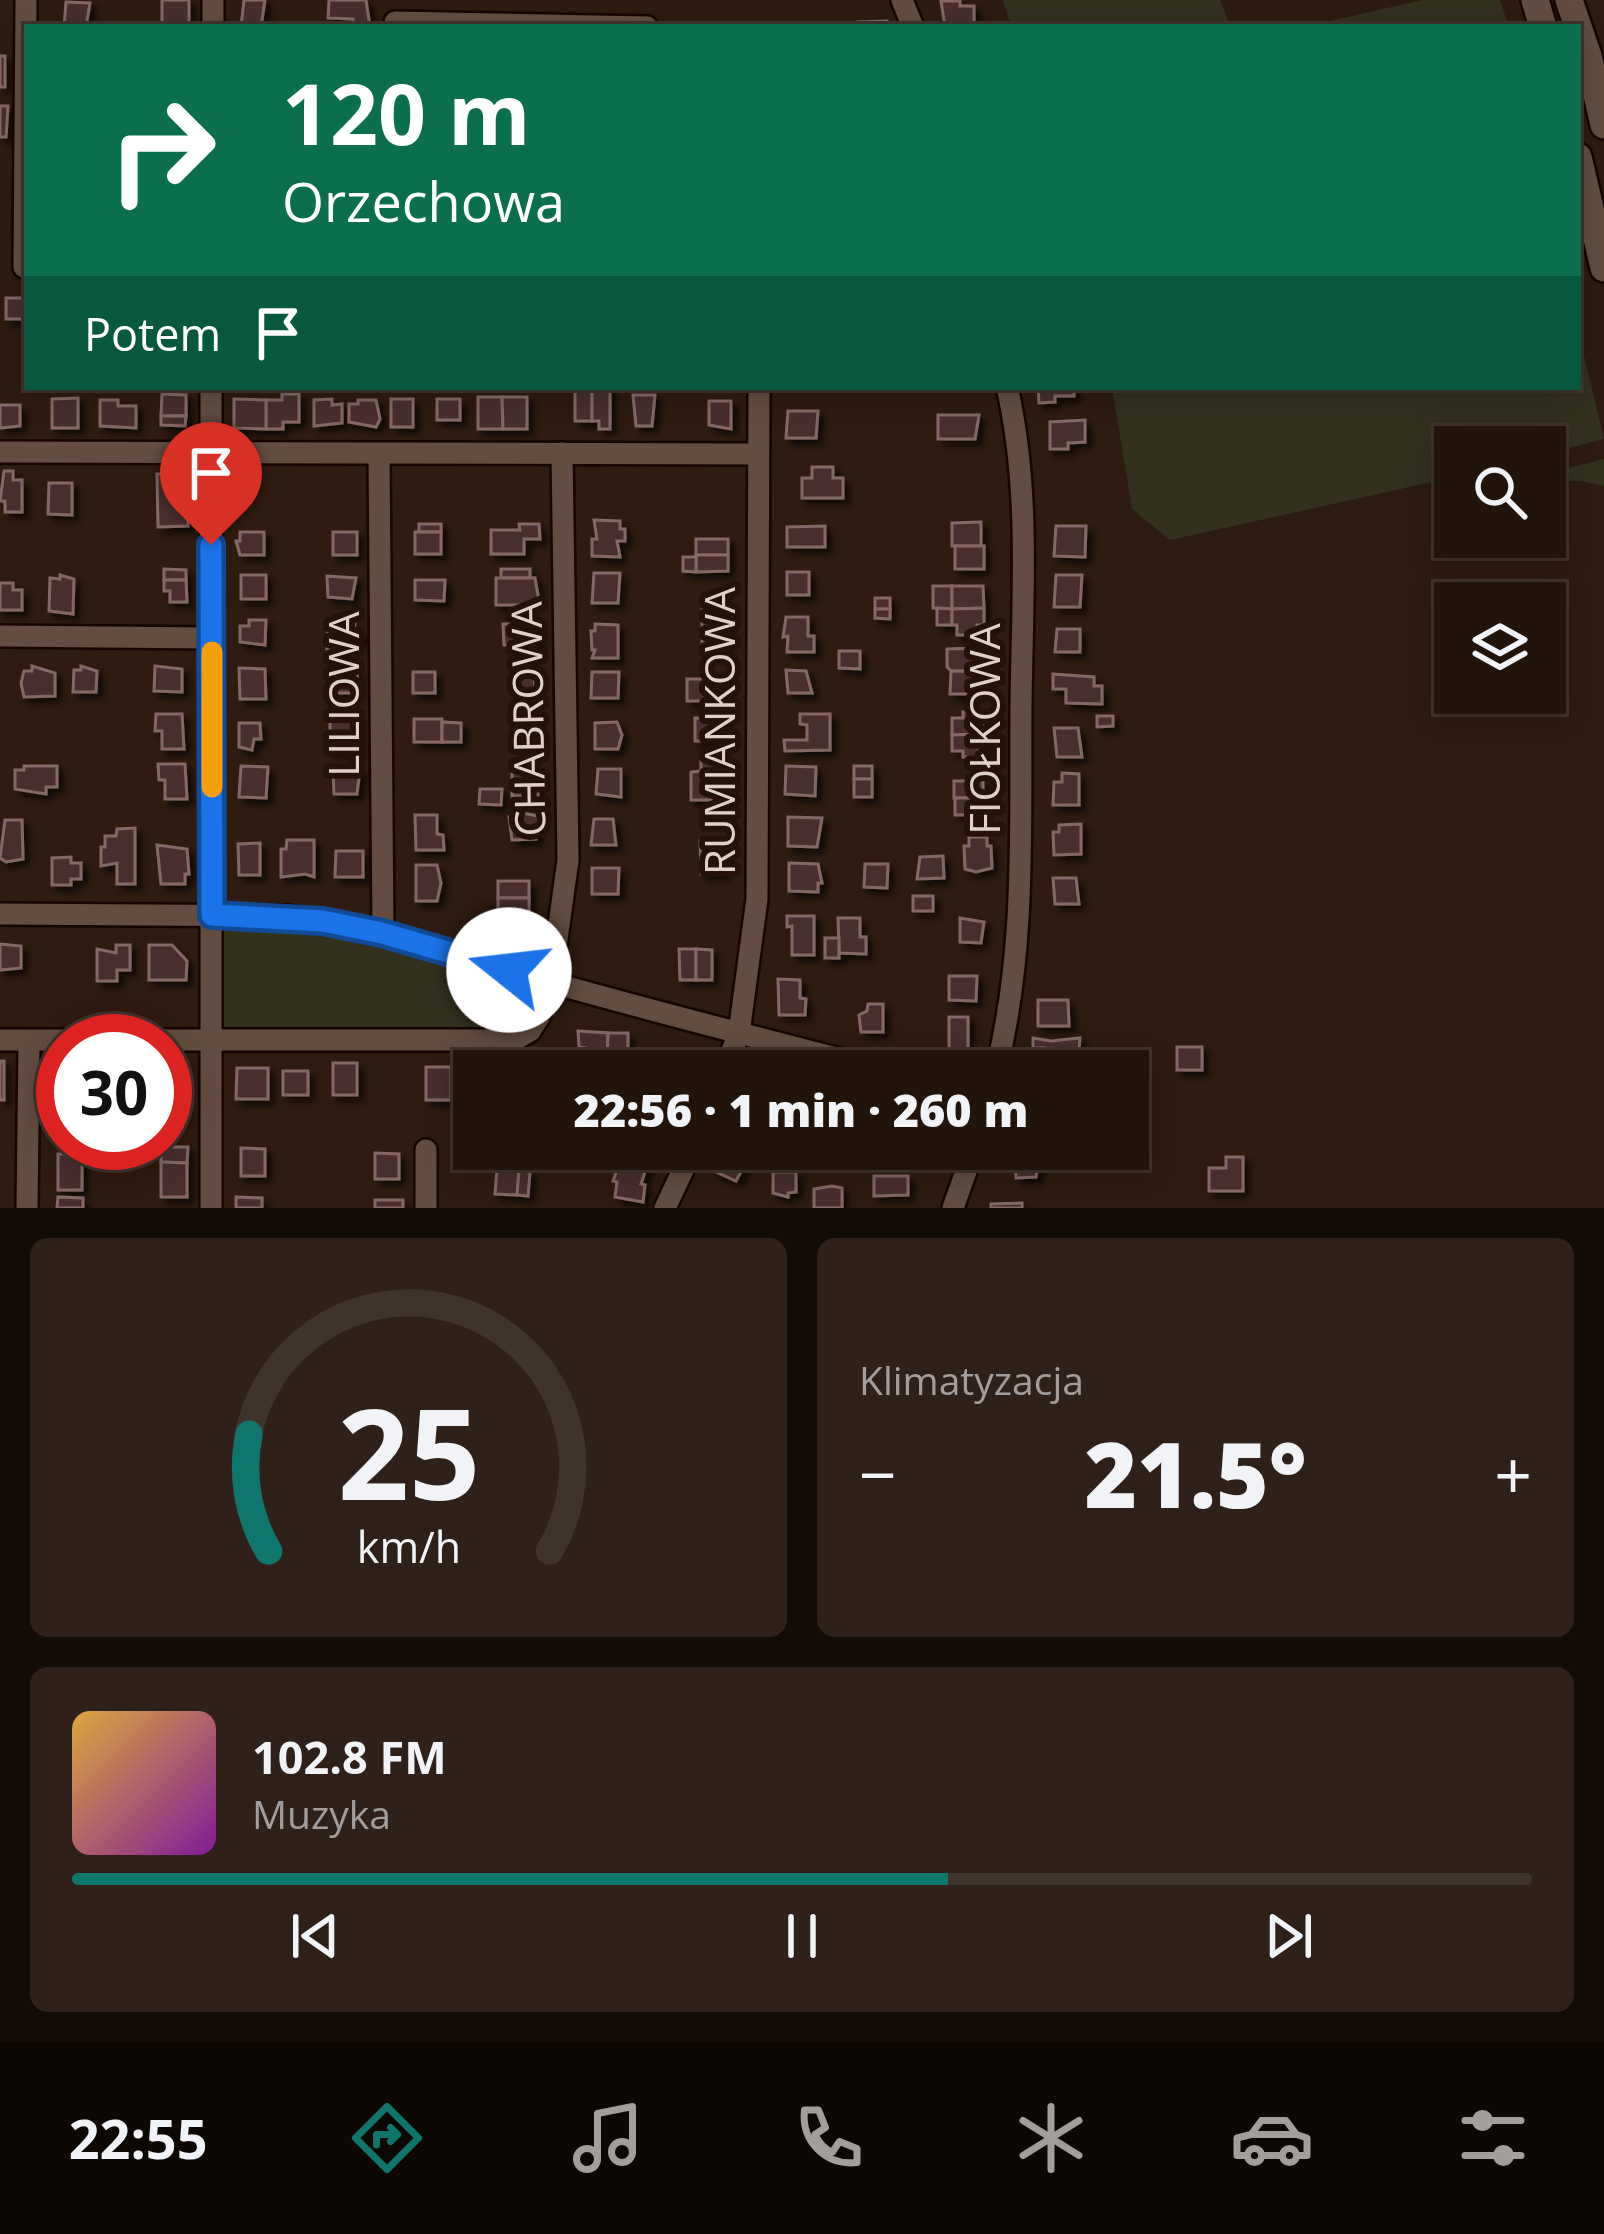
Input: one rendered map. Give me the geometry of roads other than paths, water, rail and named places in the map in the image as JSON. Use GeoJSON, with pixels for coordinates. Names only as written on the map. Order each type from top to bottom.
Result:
{"type":"FeatureCollection","features":[{"type":"Feature","properties":{"kind":"main road"},"geometry":{"type":"LineString","coordinates":[[1581,43],[1604,125]]}},
{"type":"Feature","properties":{"kind":"main road"},"geometry":{"type":"LineString","coordinates":[[1581,170],[1604,268]]}},
{"type":"Feature","properties":{"kind":"street"},"geometry":{"type":"LineString","coordinates":[[395,16],[578,24]]}},
{"type":"Feature","properties":{"kind":"street"},"geometry":{"type":"LineString","coordinates":[[211,390],[211,1208]]}},
{"type":"Feature","properties":{"kind":"street","name":"RUMIANKOWA"},"geometry":{"type":"LineString","coordinates":[[732,1050],[739,1033],[757,898],[759,390]]}},
{"type":"Feature","properties":{"kind":"street","name":"FIOŁKOWA"},"geometry":{"type":"LineString","coordinates":[[1000,1050],[1022,891],[1022,490],[1007,390]]}},
{"type":"Feature","properties":{"kind":"street"},"geometry":{"type":"LineString","coordinates":[[0,452],[758,454]]}},
{"type":"Feature","properties":{"kind":"street","name":"CHABROWA"},"geometry":{"type":"LineString","coordinates":[[211,1041],[518,1038],[539,1017],[551,982],[568,860],[562,453]]}},
{"type":"Feature","properties":{"kind":"street","name":"LILIOWA"},"geometry":{"type":"LineString","coordinates":[[379,454],[382,933]]}},
{"type":"Feature","properties":{"kind":"street"},"geometry":{"type":"LineString","coordinates":[[0,635],[212,638]]}},
{"type":"Feature","properties":{"kind":"street"},"geometry":{"type":"LineString","coordinates":[[0,914],[286,916],[382,933],[805,1050]]}},
{"type":"Feature","properties":{"kind":"street"},"geometry":{"type":"LineString","coordinates":[[0,1040],[211,1041]]}},
{"type":"Feature","properties":{"kind":"street"},"geometry":{"type":"LineString","coordinates":[[27,1208],[29,1041]]}},
{"type":"Feature","properties":{"kind":"street"},"geometry":{"type":"LineString","coordinates":[[426,1150],[426,1208]]}},
{"type":"Feature","properties":{"kind":"street"},"geometry":{"type":"LineString","coordinates":[[665,1208],[683,1170]]}},
{"type":"Feature","properties":{"kind":"street"},"geometry":{"type":"LineString","coordinates":[[953,1208],[967,1170]]}}]}
